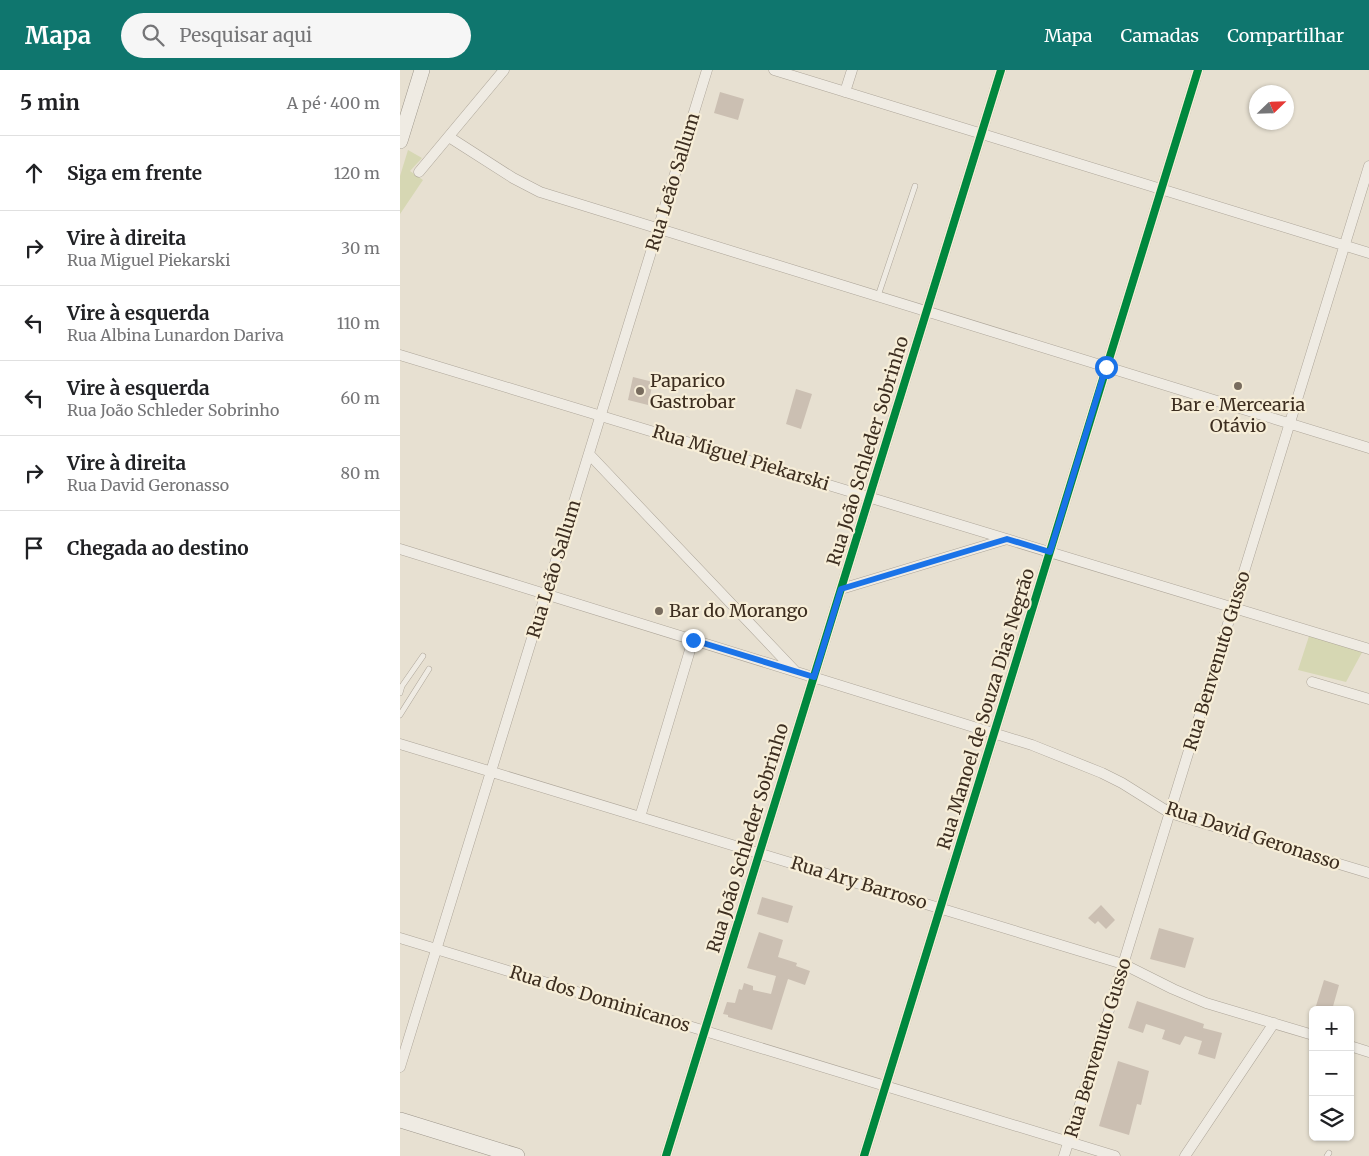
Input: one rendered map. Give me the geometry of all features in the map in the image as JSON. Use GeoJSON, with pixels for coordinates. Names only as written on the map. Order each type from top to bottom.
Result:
{"type":"FeatureCollection","features":[{"type":"Feature","properties":{"kind":"street"},"geometry":{"type":"LineString","coordinates":[[400,141],[422,70]]}},
{"type":"Feature","properties":{"kind":"street"},"geometry":{"type":"LineString","coordinates":[[420,172],[504,70]]}},
{"type":"Feature","properties":{"kind":"street","name":"Rua Leão Sallum"},"geometry":{"type":"LineString","coordinates":[[400,1067],[708,70]]}},
{"type":"Feature","properties":{"kind":"street"},"geometry":{"type":"LineString","coordinates":[[774,70],[1369,252]]}},
{"type":"Feature","properties":{"kind":"street"},"geometry":{"type":"LineString","coordinates":[[845,92],[852,70]]}},
{"type":"Feature","properties":{"kind":"street","name":"Rua João Schleder Sobrinho"},"geometry":{"type":"LineString","coordinates":[[666,1156],[1002,70]]}},
{"type":"Feature","properties":{"kind":"street","name":"Rua Manoel de Souza Dias Negrão"},"geometry":{"type":"LineString","coordinates":[[864,1156],[1198,70]]}},
{"type":"Feature","properties":{"kind":"street"},"geometry":{"type":"LineString","coordinates":[[450,137],[513,178],[533,188],[1369,448]]}},
{"type":"Feature","properties":{"kind":"street","name":"Rua Benvenuto Gusso"},"geometry":{"type":"LineString","coordinates":[[1064,1156],[1369,166]]}},
{"type":"Feature","properties":{"kind":"street","name":"Rua Miguel Piekarski"},"geometry":{"type":"LineString","coordinates":[[400,355],[1369,649]]}},
{"type":"Feature","properties":{"kind":"street"},"geometry":{"type":"LineString","coordinates":[[589,454],[796,672]]}},
{"type":"Feature","properties":{"kind":"street"},"geometry":{"type":"LineString","coordinates":[[841,589],[1007,539]]}},
{"type":"Feature","properties":{"kind":"street","name":"Rua David Geronasso"},"geometry":{"type":"LineString","coordinates":[[400,549],[1048,750],[1088,766],[1122,783],[1170,813],[1369,873]]}},
{"type":"Feature","properties":{"kind":"street"},"geometry":{"type":"LineString","coordinates":[[640,817],[693,640]]}},
{"type":"Feature","properties":{"kind":"street"},"geometry":{"type":"LineString","coordinates":[[1312,682],[1369,699]]}},
{"type":"Feature","properties":{"kind":"street","name":"Rua Ary Barroso"},"geometry":{"type":"LineString","coordinates":[[400,744],[1124,964],[1190,997],[1309,1034]]}},
{"type":"Feature","properties":{"kind":"street","name":"Rua dos Dominicanos"},"geometry":{"type":"LineString","coordinates":[[400,938],[1115,1156]]}},
{"type":"Feature","properties":{"kind":"street"},"geometry":{"type":"LineString","coordinates":[[1185,1156],[1274,1023]]}},
{"type":"Feature","properties":{"kind":"street"},"geometry":{"type":"LineString","coordinates":[[1354,1047],[1369,1052]]}},
{"type":"Feature","properties":{"kind":"street"},"geometry":{"type":"LineString","coordinates":[[400,1120],[517,1156]]}},
{"type":"Feature","properties":{"kind":"lane"},"geometry":{"type":"LineString","coordinates":[[878,296],[915,186]]}},
{"type":"Feature","properties":{"kind":"lane"},"geometry":{"type":"LineString","coordinates":[[400,693],[402,686],[422,656]]}},
{"type":"Feature","properties":{"kind":"lane"},"geometry":{"type":"LineString","coordinates":[[400,716],[429,669]]}},
{"type":"Feature","properties":{"kind":"green space"},"geometry":{"type":"Polygon","coordinates":[[[408,150],[422,158],[410,171],[423,180],[400,214],[400,176],[408,150]]]}},
{"type":"Feature","properties":{"kind":"green space"},"geometry":{"type":"Polygon","coordinates":[[[1311,630],[1366,645],[1346,682],[1298,670],[1311,630]]]}},
{"type":"Feature","properties":{"kind":"building"},"geometry":{"type":"Polygon","coordinates":[[[720,92],[744,99],[738,120],[714,113],[720,92]]]}},
{"type":"Feature","properties":{"kind":"building","name":"Paparico Gastrobar"},"geometry":{"type":"Polygon","coordinates":[[[633,377],[653,382],[648,405],[628,400],[633,377]]]}},
{"type":"Feature","properties":{"kind":"building"},"geometry":{"type":"Polygon","coordinates":[[[796,389],[812,394],[801,429],[786,424],[796,389]]]}},
{"type":"Feature","properties":{"kind":"building"},"geometry":{"type":"Polygon","coordinates":[[[762,897],[793,906],[788,923],[757,914],[762,897]]]}},
{"type":"Feature","properties":{"kind":"building"},"geometry":{"type":"Polygon","coordinates":[[[1101,905],[1115,920],[1106,929],[1098,921],[1095,924],[1088,918],[1101,905]]]}},
{"type":"Feature","properties":{"kind":"building"},"geometry":{"type":"Polygon","coordinates":[[[1159,928],[1194,938],[1185,968],[1150,959],[1159,928]]]}},
{"type":"Feature","properties":{"kind":"building"},"geometry":{"type":"Polygon","coordinates":[[[759,932],[783,940],[778,957],[797,963],[796,966],[810,971],[805,985],[788,979],[772,1030],[723,1014],[727,1002],[735,1003],[739,989],[742,990],[744,983],[753,986],[753,990],[771,994],[776,976],[747,968],[759,932]]]}},
{"type":"Feature","properties":{"kind":"building"},"geometry":{"type":"Polygon","coordinates":[[[1324,980],[1339,985],[1333,1006],[1316,1006],[1324,980]]]}},
{"type":"Feature","properties":{"kind":"building"},"geometry":{"type":"Polygon","coordinates":[[[1137,1001],[1204,1024],[1203,1028],[1222,1033],[1215,1059],[1198,1054],[1202,1041],[1185,1036],[1180,1045],[1162,1039],[1165,1030],[1146,1024],[1143,1033],[1128,1028],[1137,1001]]]}},
{"type":"Feature","properties":{"kind":"building"},"geometry":{"type":"Polygon","coordinates":[[[1118,1061],[1149,1071],[1141,1105],[1137,1104],[1129,1135],[1099,1126],[1118,1061]]]}},
{"type":"Feature","properties":{"kind":"cycle path"},"geometry":{"type":"LineString","coordinates":[[666,1156],[1001,70]]}},
{"type":"Feature","properties":{"kind":"cycle path"},"geometry":{"type":"LineString","coordinates":[[864,1156],[1198,70]]}},
{"type":"Feature","properties":{"kind":"place","name":"Bar e Mercearia Otávio"},"geometry":{"type":"Point","coordinates":[1238,386]}},
{"type":"Feature","properties":{"kind":"place","name":"Paparico Gastrobar"},"geometry":{"type":"Point","coordinates":[640,391]}},
{"type":"Feature","properties":{"kind":"place","name":"Bar do Morango"},"geometry":{"type":"Point","coordinates":[659,611]}},
{"type":"Feature","properties":{"kind":"route"},"geometry":{"type":"LineString","coordinates":[[693,640],[814,677],[841,589],[1007,539],[1050,552],[1106,367]]}}]}
